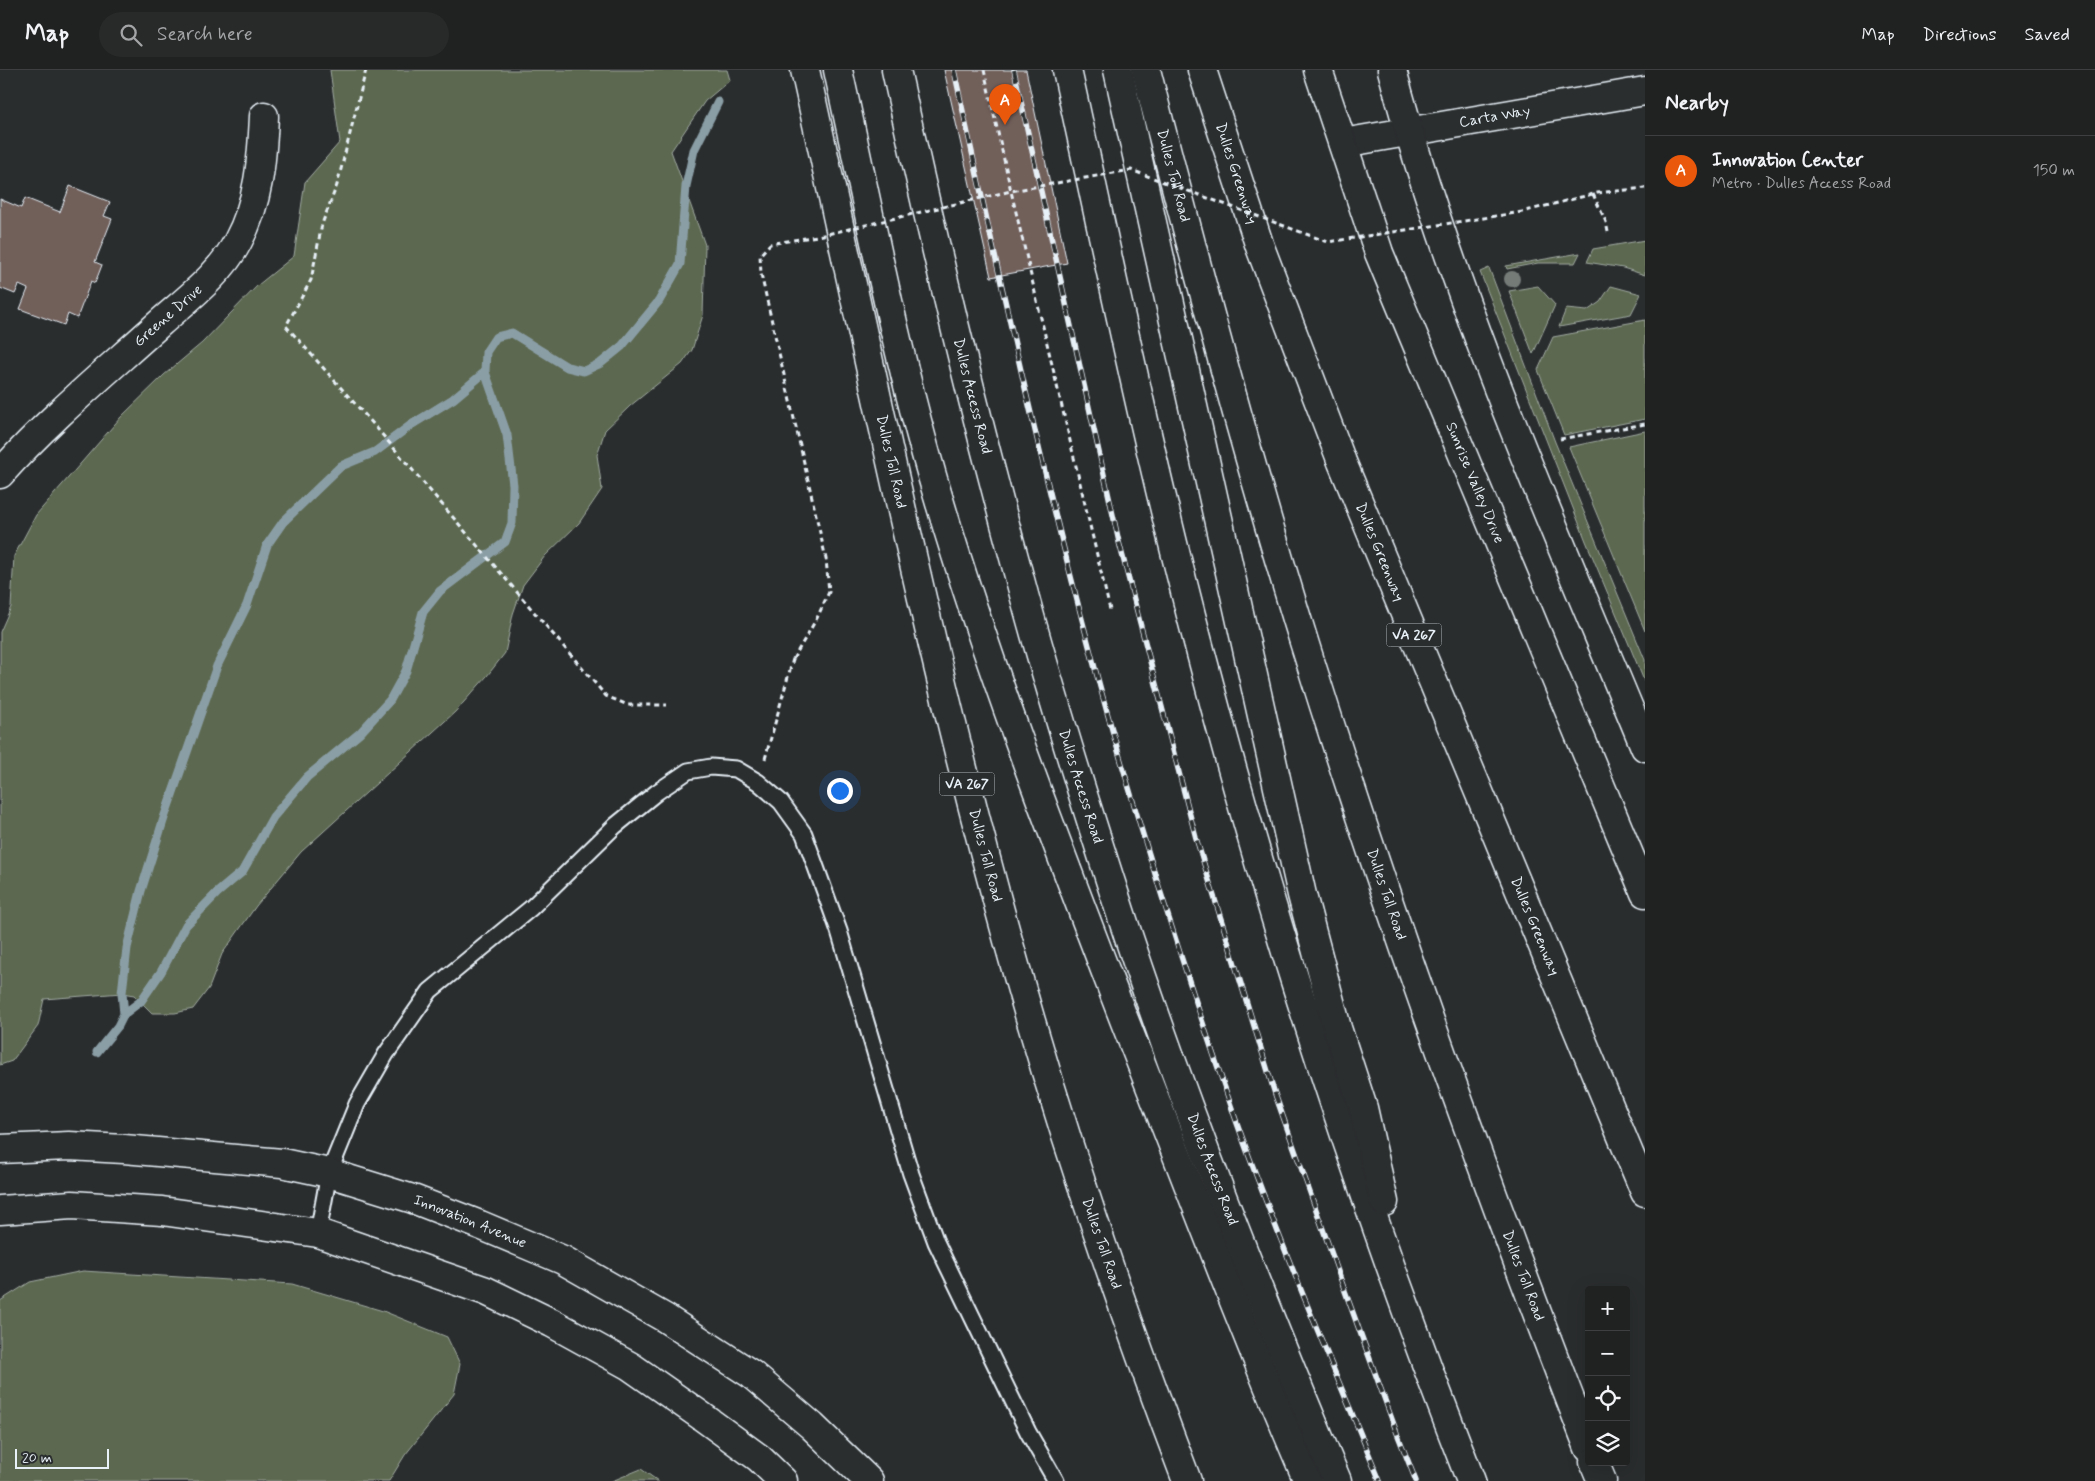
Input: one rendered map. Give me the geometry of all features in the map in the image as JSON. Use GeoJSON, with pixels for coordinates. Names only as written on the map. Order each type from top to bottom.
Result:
{"type":"FeatureCollection","features":[{"type":"Feature","properties":{"kind":"main road","name":"Dulles Toll Road"},"geometry":{"type":"LineString","coordinates":[[805,70],[925,612],[1009,945],[1077,1172],[1148,1380],[1187,1481]]}},
{"type":"Feature","properties":{"kind":"main road"},"geometry":{"type":"LineString","coordinates":[[838,70],[897,339],[919,428],[996,678],[1055,839],[1176,1153],[1308,1481]]}},
{"type":"Feature","properties":{"kind":"main road","name":"Dulles Access Road"},"geometry":{"type":"LineString","coordinates":[[896,70],[935,248],[991,470],[1025,597],[1088,808],[1128,932],[1189,1105],[1279,1342],[1337,1481]]}},
{"type":"Feature","properties":{"kind":"main road"},"geometry":{"type":"LineString","coordinates":[[1067,70],[1170,530],[1228,754],[1292,974],[1369,1207],[1471,1481]]}},
{"type":"Feature","properties":{"kind":"main road"},"geometry":{"type":"LineString","coordinates":[[1118,70],[1302,895],[1337,1028],[1362,1108],[1412,1326]]}},
{"type":"Feature","properties":{"kind":"main road","name":"Dulles Toll Road"},"geometry":{"type":"LineString","coordinates":[[1146,70],[1190,241],[1263,507],[1308,657],[1407,954],[1544,1333],[1585,1438]]}},
{"type":"Feature","properties":{"kind":"main road","name":"Dulles Greenway"},"geometry":{"type":"LineString","coordinates":[[1202,70],[1260,247],[1342,462],[1645,1192]]}},
{"type":"Feature","properties":{"kind":"main road","name":"Sunrise Valley Drive"},"geometry":{"type":"LineString","coordinates":[[1318,70],[1380,253],[1645,892]]}},
{"type":"Feature","properties":{"kind":"main road"},"geometry":{"type":"LineString","coordinates":[[1392,70],[1408,130],[1478,337],[1510,421],[1645,747]]}},
{"type":"Feature","properties":{"kind":"main road","name":"Carta Way"},"geometry":{"type":"LineString","coordinates":[[1343,143],[1408,130],[1645,91]]}},
{"type":"Feature","properties":{"kind":"main road","name":"Greene Drive"},"geometry":{"type":"LineString","coordinates":[[0,474],[16,456],[77,398],[216,272],[238,243],[254,202],[262,162],[264,116]]}},
{"type":"Feature","properties":{"kind":"main road","name":"Innovation Avenue"},"geometry":{"type":"LineString","coordinates":[[0,1149],[69,1146],[282,1162],[329,1173],[413,1199],[563,1260],[656,1313],[751,1374],[812,1426],[869,1481]]}},
{"type":"Feature","properties":{"kind":"main road"},"geometry":{"type":"LineString","coordinates":[[0,1210],[72,1205],[162,1211],[318,1233],[486,1290],[552,1323],[630,1366],[759,1458],[784,1481]]}},
{"type":"Feature","properties":{"kind":"main road"},"geometry":{"type":"LineString","coordinates":[[1596,1466],[1602,1481]]}},
{"type":"Feature","properties":{"kind":"lane"},"geometry":{"type":"LineString","coordinates":[[318,1233],[329,1173],[357,1104],[386,1054],[430,990],[531,908],[615,826],[688,770],[711,767],[736,770],[758,782],[781,802],[804,834],[839,931],[910,1174],[936,1242],[1028,1432],[1056,1481]]}},
{"type":"Feature","properties":{"kind":"path"},"geometry":{"type":"LineString","coordinates":[[366,70],[337,185],[322,224],[311,280],[286,326],[606,696],[628,705],[667,705]]}},
{"type":"Feature","properties":{"kind":"path"},"geometry":{"type":"LineString","coordinates":[[984,70],[1110,610]]}},
{"type":"Feature","properties":{"kind":"path"},"geometry":{"type":"LineString","coordinates":[[758,782],[793,659],[817,618],[829,592],[826,559],[761,274],[760,255],[770,244],[823,235],[1011,190],[1131,170],[1328,242],[1522,212],[1595,194],[1645,188]]}},
{"type":"Feature","properties":{"kind":"path"},"geometry":{"type":"LineString","coordinates":[[1595,194],[1608,232]]}},
{"type":"Feature","properties":{"kind":"path"},"geometry":{"type":"LineString","coordinates":[[1560,439],[1645,424]]}},
{"type":"Feature","properties":{"kind":"green space"},"geometry":{"type":"Polygon","coordinates":[[[330,70],[727,70],[730,80],[705,101],[671,151],[705,245],[703,315],[692,350],[682,364],[630,406],[605,430],[597,455],[602,489],[579,523],[545,556],[523,585],[513,614],[505,653],[455,712],[301,852],[256,906],[222,954],[209,988],[193,1009],[175,1013],[152,1013],[134,995],[122,993],[44,999],[38,1026],[12,1061],[0,1065],[0,632],[11,607],[14,556],[36,515],[121,417],[164,375],[202,343],[258,285],[294,256],[305,182],[340,142],[330,70]]]}},
{"type":"Feature","properties":{"kind":"green space"},"geometry":{"type":"Polygon","coordinates":[[[1645,240],[1645,275],[1623,268],[1587,262],[1593,249],[1645,240]]]}},
{"type":"Feature","properties":{"kind":"green space"},"geometry":{"type":"Polygon","coordinates":[[[1580,253],[1575,263],[1538,263],[1507,269],[1506,266],[1580,253]]]}},
{"type":"Feature","properties":{"kind":"green space"},"geometry":{"type":"Polygon","coordinates":[[[1489,268],[1555,442],[1645,660],[1645,683],[1586,541],[1480,272],[1489,268]]]}},
{"type":"Feature","properties":{"kind":"green space"},"geometry":{"type":"Polygon","coordinates":[[[1538,286],[1555,305],[1533,354],[1509,291],[1538,286]]]}},
{"type":"Feature","properties":{"kind":"green space"},"geometry":{"type":"Polygon","coordinates":[[[1611,286],[1641,294],[1631,314],[1559,327],[1566,309],[1587,311],[1600,302],[1611,286]]]}},
{"type":"Feature","properties":{"kind":"green space"},"geometry":{"type":"Polygon","coordinates":[[[1645,320],[1645,419],[1564,435],[1538,370],[1553,337],[1645,320]]]}},
{"type":"Feature","properties":{"kind":"green space"},"geometry":{"type":"Polygon","coordinates":[[[1645,431],[1645,631],[1569,447],[1645,431]]]}},
{"type":"Feature","properties":{"kind":"green space"},"geometry":{"type":"Polygon","coordinates":[[[83,1271],[292,1284],[383,1311],[447,1337],[460,1364],[454,1394],[405,1455],[389,1481],[0,1481],[0,1301],[30,1282],[83,1271]]]}},
{"type":"Feature","properties":{"kind":"green space"},"geometry":{"type":"Polygon","coordinates":[[[641,1469],[658,1481],[612,1481],[641,1469]]]}},
{"type":"Feature","properties":{"kind":"building"},"geometry":{"type":"Polygon","coordinates":[[[944,70],[1026,70],[1067,263],[991,277],[944,70]]]}},
{"type":"Feature","properties":{"kind":"building"},"geometry":{"type":"Polygon","coordinates":[[[70,186],[110,202],[104,216],[112,219],[95,262],[102,265],[95,283],[91,281],[77,318],[68,314],[64,325],[20,309],[28,289],[19,285],[15,294],[0,288],[0,199],[21,208],[25,198],[60,212],[70,186]]]}},
{"type":"Feature","properties":{"kind":"waterway"},"geometry":{"type":"LineString","coordinates":[[97,1052],[118,1026],[124,1014],[141,1001],[161,972],[186,925],[217,893],[242,872],[273,817],[307,777],[360,733],[390,700],[406,671],[423,612],[440,591],[505,542],[512,523],[513,485],[507,435],[485,372],[486,352],[496,337],[512,333],[567,367],[584,371],[601,363],[622,346],[659,301],[680,264],[686,186],[694,150],[718,102]]}},
{"type":"Feature","properties":{"kind":"waterway"},"geometry":{"type":"LineString","coordinates":[[124,1014],[122,993],[127,948],[141,891],[164,818],[217,666],[247,605],[267,545],[283,522],[341,466],[375,452],[411,425],[453,399],[485,372]]}},
{"type":"Feature","properties":{"kind":"railway"},"geometry":{"type":"LineString","coordinates":[[954,70],[1045,472],[1085,632],[1137,815],[1202,1021],[1253,1168],[1306,1303],[1380,1481]]}},
{"type":"Feature","properties":{"kind":"railway"},"geometry":{"type":"LineString","coordinates":[[1014,70],[1119,542],[1196,838],[1275,1094],[1341,1280],[1416,1481]]}},
{"type":"Feature","properties":{"kind":"place","name":"Innovation Center"},"geometry":{"type":"Point","coordinates":[1005,125]}}]}
